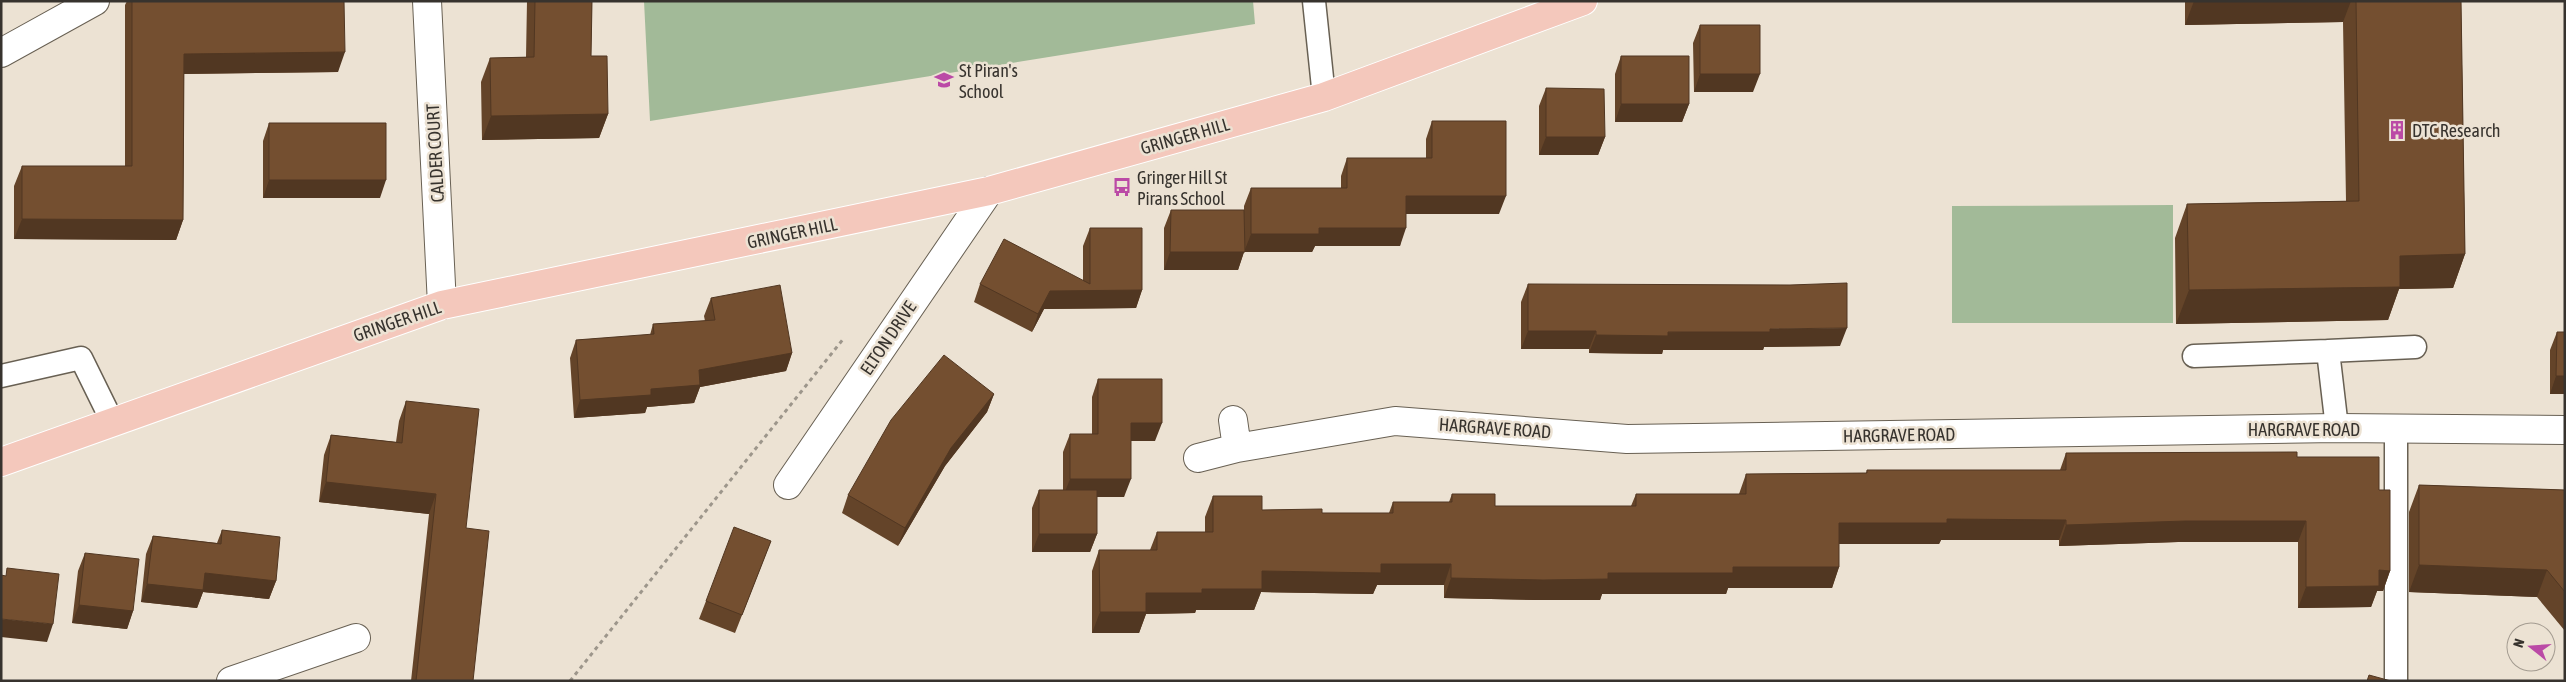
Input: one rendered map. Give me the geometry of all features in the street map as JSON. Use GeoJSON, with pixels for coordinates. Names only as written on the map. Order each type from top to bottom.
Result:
{"type":"FeatureCollection","features":[{"type":"Feature","properties":{"kind":"main road","name":"GRINGER HILL"},"geometry":{"type":"LineString","coordinates":[[1,462],[442,305],[989,191],[1324,96],[1583,1]]}},
{"type":"Feature","properties":{"kind":"street"},"geometry":{"type":"LineString","coordinates":[[1,53],[95,1]]}},
{"type":"Feature","properties":{"kind":"street","name":"CALDER COURT"},"geometry":{"type":"LineString","coordinates":[[427,1],[442,305]]}},
{"type":"Feature","properties":{"kind":"street","name":"ELTON DRIVE"},"geometry":{"type":"LineString","coordinates":[[788,484],[989,191]]}},
{"type":"Feature","properties":{"kind":"street"},"geometry":{"type":"LineString","coordinates":[[1233,420],[1237,448]]}},
{"type":"Feature","properties":{"kind":"street","name":"HARGRAVE ROAD"},"geometry":{"type":"LineString","coordinates":[[1198,458],[1237,448],[1395,421],[1627,439],[2338,428],[2565,430]]}},
{"type":"Feature","properties":{"kind":"street"},"geometry":{"type":"LineString","coordinates":[[231,681],[356,638]]}},
{"type":"Feature","properties":{"kind":"lane"},"geometry":{"type":"LineString","coordinates":[[1314,1],[1324,96]]}},
{"type":"Feature","properties":{"kind":"lane"},"geometry":{"type":"LineString","coordinates":[[2194,356],[2415,347]]}},
{"type":"Feature","properties":{"kind":"lane"},"geometry":{"type":"LineString","coordinates":[[2328,351],[2338,428]]}},
{"type":"Feature","properties":{"kind":"lane"},"geometry":{"type":"LineString","coordinates":[[1,376],[82,358],[112,421]]}},
{"type":"Feature","properties":{"kind":"lane"},"geometry":{"type":"LineString","coordinates":[[2396,429],[2396,681]]}},
{"type":"Feature","properties":{"kind":"path"},"geometry":{"type":"LineString","coordinates":[[570,681],[850,331]]}},
{"type":"Feature","properties":{"kind":"green space"},"geometry":{"type":"Polygon","coordinates":[[[644,1],[1253,1],[1255,24],[650,121],[644,1]]]}},
{"type":"Feature","properties":{"kind":"green space"},"geometry":{"type":"Polygon","coordinates":[[[2173,205],[2173,323],[1952,323],[1952,206],[2173,205]]]}},
{"type":"Feature","properties":{"kind":"building"},"geometry":{"type":"Polygon","coordinates":[[[132,1],[344,1],[345,52],[184,54],[183,220],[22,219],[22,166],[132,166],[132,1]]]}},
{"type":"Feature","properties":{"kind":"building"},"geometry":{"type":"Polygon","coordinates":[[[535,1],[592,1],[591,56],[607,56],[608,114],[491,116],[490,58],[534,57],[535,1]]]}},
{"type":"Feature","properties":{"kind":"building","name":"DTC Research"},"geometry":{"type":"Polygon","coordinates":[[[2356,1],[2461,1],[2465,254],[2400,256],[2400,287],[2189,290],[2187,204],[2359,201],[2356,1]]]}},
{"type":"Feature","properties":{"kind":"building"},"geometry":{"type":"Polygon","coordinates":[[[1700,25],[1760,25],[1760,74],[1700,74],[1700,25]]]}},
{"type":"Feature","properties":{"kind":"building"},"geometry":{"type":"Polygon","coordinates":[[[1621,56],[1689,56],[1689,104],[1621,104],[1621,56]]]}},
{"type":"Feature","properties":{"kind":"building"},"geometry":{"type":"Polygon","coordinates":[[[1546,88],[1604,89],[1605,137],[1546,137],[1546,88]]]}},
{"type":"Feature","properties":{"kind":"building"},"geometry":{"type":"Polygon","coordinates":[[[1432,121],[1506,121],[1506,196],[1406,196],[1406,228],[1319,228],[1319,234],[1251,234],[1251,188],[1347,188],[1347,158],[1432,158],[1432,121]]]}},
{"type":"Feature","properties":{"kind":"building"},"geometry":{"type":"Polygon","coordinates":[[[269,123],[386,123],[386,180],[269,180],[269,123]]]}},
{"type":"Feature","properties":{"kind":"building"},"geometry":{"type":"Polygon","coordinates":[[[1171,210],[1244,210],[1245,252],[1170,252],[1171,210]]]}},
{"type":"Feature","properties":{"kind":"building"},"geometry":{"type":"Polygon","coordinates":[[[1090,228],[1142,228],[1142,290],[1050,291],[1038,314],[980,284],[1004,239],[1090,284],[1090,228]]]}},
{"type":"Feature","properties":{"kind":"building"},"geometry":{"type":"Polygon","coordinates":[[[1847,283],[1847,328],[1770,329],[1770,332],[1668,332],[1668,336],[1596,335],[1596,331],[1528,331],[1528,284],[1790,285],[1847,283]]]}},
{"type":"Feature","properties":{"kind":"building"},"geometry":{"type":"Polygon","coordinates":[[[780,285],[792,353],[699,370],[700,385],[651,389],[651,395],[580,400],[576,340],[654,334],[653,324],[715,320],[711,298],[780,285]]]}},
{"type":"Feature","properties":{"kind":"building"},"geometry":{"type":"Polygon","coordinates":[[[2557,332],[2565,332],[2565,376],[2556,376],[2557,332]]]}},
{"type":"Feature","properties":{"kind":"building"},"geometry":{"type":"Polygon","coordinates":[[[944,355],[994,394],[951,448],[905,528],[848,495],[891,420],[944,355]]]}},
{"type":"Feature","properties":{"kind":"building"},"geometry":{"type":"Polygon","coordinates":[[[1098,379],[1162,379],[1162,423],[1131,423],[1131,479],[1070,479],[1070,434],[1098,434],[1098,379]]]}},
{"type":"Feature","properties":{"kind":"building"},"geometry":{"type":"Polygon","coordinates":[[[406,401],[479,409],[466,528],[489,531],[473,681],[416,681],[436,494],[326,482],[331,435],[402,443],[406,401]]]}},
{"type":"Feature","properties":{"kind":"building"},"geometry":{"type":"Polygon","coordinates":[[[2297,452],[2297,457],[2379,457],[2379,490],[2390,490],[2390,571],[2379,570],[2379,586],[2306,587],[2306,521],[2185,521],[2066,525],[2066,520],[1947,519],[1947,523],[1839,523],[1839,567],[1733,567],[1733,573],[1608,573],[1608,579],[1543,580],[1451,578],[1451,564],[1381,564],[1381,573],[1262,571],[1262,589],[1202,589],[1202,593],[1146,593],[1146,612],[1100,612],[1099,550],[1157,550],[1157,532],[1213,532],[1213,496],[1262,496],[1262,510],[1322,509],[1322,513],[1393,513],[1393,502],[1452,502],[1452,494],[1495,494],[1495,506],[1636,506],[1636,494],[1746,494],[1746,474],[1867,473],[1867,470],[2066,470],[2066,453],[2297,452]]]}},
{"type":"Feature","properties":{"kind":"building"},"geometry":{"type":"Polygon","coordinates":[[[2419,485],[2565,490],[2565,592],[2547,570],[2419,565],[2419,485]]]}},
{"type":"Feature","properties":{"kind":"building"},"geometry":{"type":"Polygon","coordinates":[[[1039,490],[1097,490],[1097,534],[1039,534],[1039,490]]]}},
{"type":"Feature","properties":{"kind":"building"},"geometry":{"type":"Polygon","coordinates":[[[734,527],[771,541],[742,615],[706,601],[734,527]]]}},
{"type":"Feature","properties":{"kind":"building"},"geometry":{"type":"Polygon","coordinates":[[[222,530],[280,537],[276,581],[205,573],[203,590],[147,584],[153,536],[221,544],[222,530]]]}},
{"type":"Feature","properties":{"kind":"building"},"geometry":{"type":"Polygon","coordinates":[[[85,553],[139,559],[133,611],[79,605],[85,553]]]}},
{"type":"Feature","properties":{"kind":"building"},"geometry":{"type":"Polygon","coordinates":[[[7,568],[59,574],[53,624],[1,619],[1,575],[6,576],[7,568]]]}},
{"type":"Feature","properties":{"kind":"building"},"geometry":{"type":"Polygon","coordinates":[[[2369,675],[2391,681],[2367,681],[2369,675]]]}},
{"type":"Feature","properties":{"kind":"place","name":"St Piran's School"},"geometry":{"type":"Point","coordinates":[944,80]}},
{"type":"Feature","properties":{"kind":"place","name":"DTC Research"},"geometry":{"type":"Point","coordinates":[2397,130]}},
{"type":"Feature","properties":{"kind":"place","name":"Gringer Hill St Pirans School"},"geometry":{"type":"Point","coordinates":[1122,187]}}]}
